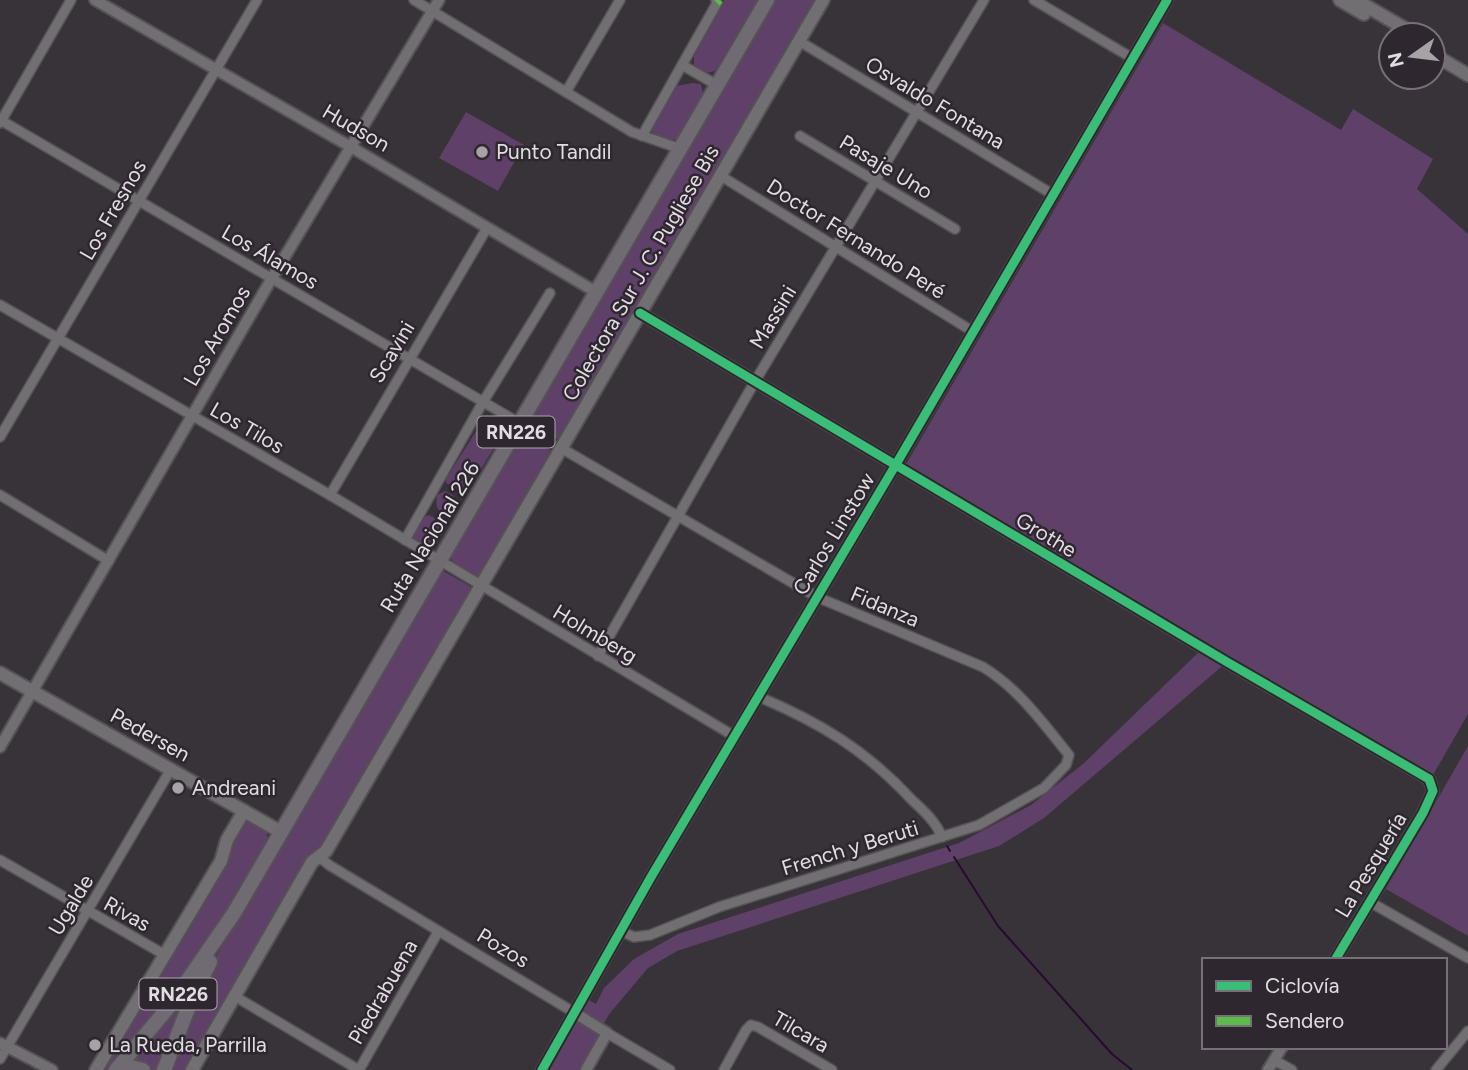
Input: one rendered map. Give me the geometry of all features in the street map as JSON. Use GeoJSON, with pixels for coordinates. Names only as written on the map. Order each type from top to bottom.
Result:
{"type":"FeatureCollection","features":[{"type":"Feature","properties":{"kind":"highway","name":"Ruta Nacional 226"},"geometry":{"type":"LineString","coordinates":[[117,1070],[172,1003],[233,913],[767,0]]}},
{"type":"Feature","properties":{"kind":"highway","name":"Ruta Nacional 226"},"geometry":{"type":"LineString","coordinates":[[164,1070],[194,993],[233,913]]}},
{"type":"Feature","properties":{"kind":"highway","name":"Ruta Nacional 226"},"geometry":{"type":"LineString","coordinates":[[117,1070],[131,1066],[143,1070]]}},
{"type":"Feature","properties":{"kind":"main road","name":"Colectora Sur J. C. Pugliese Bis"},"geometry":{"type":"LineString","coordinates":[[192,1070],[312,862],[326,851],[823,0]]}},
{"type":"Feature","properties":{"kind":"main road"},"geometry":{"type":"LineString","coordinates":[[1340,0],[1377,22]]}},
{"type":"Feature","properties":{"kind":"main road"},"geometry":{"type":"LineString","coordinates":[[1356,0],[1392,21]]}},
{"type":"Feature","properties":{"kind":"main road"},"geometry":{"type":"LineString","coordinates":[[1447,53],[1468,65]]}},
{"type":"Feature","properties":{"kind":"main road"},"geometry":{"type":"LineString","coordinates":[[1447,62],[1468,75]]}},
{"type":"Feature","properties":{"kind":"main road","name":"Pedersen"},"geometry":{"type":"LineString","coordinates":[[0,673],[281,832]]}},
{"type":"Feature","properties":{"kind":"main road"},"geometry":{"type":"LineString","coordinates":[[96,1070],[221,861],[227,840],[244,811]]}},
{"type":"Feature","properties":{"kind":"street"},"geometry":{"type":"LineString","coordinates":[[1,122],[71,0]]}},
{"type":"Feature","properties":{"kind":"street","name":"Hudson"},"geometry":{"type":"LineString","coordinates":[[95,0],[596,292]]}},
{"type":"Feature","properties":{"kind":"street","name":"Los Fresnos"},"geometry":{"type":"LineString","coordinates":[[0,437],[257,0]]}},
{"type":"Feature","properties":{"kind":"street"},"geometry":{"type":"LineString","coordinates":[[414,0],[632,132],[681,149]]}},
{"type":"Feature","properties":{"kind":"street","name":"Los Aromos"},"geometry":{"type":"LineString","coordinates":[[0,747],[272,278],[439,0]]}},
{"type":"Feature","properties":{"kind":"street"},"geometry":{"type":"LineString","coordinates":[[566,92],[620,0]]}},
{"type":"Feature","properties":{"kind":"street","name":"Massini"},"geometry":{"type":"LineString","coordinates":[[598,656],[754,383],[984,0]]}},
{"type":"Feature","properties":{"kind":"street"},"geometry":{"type":"LineString","coordinates":[[1034,0],[1132,58]]}},
{"type":"Feature","properties":{"kind":"street","name":"Carlos Linstow"},"geometry":{"type":"LineString","coordinates":[[542,1070],[757,696],[895,466],[1167,0]]}},
{"type":"Feature","properties":{"kind":"street"},"geometry":{"type":"LineString","coordinates":[[642,136],[717,2]]}},
{"type":"Feature","properties":{"kind":"street","name":"Osvaldo Fontana"},"geometry":{"type":"LineString","coordinates":[[799,41],[1052,194]]}},
{"type":"Feature","properties":{"kind":"street"},"geometry":{"type":"LineString","coordinates":[[682,65],[718,85]]}},
{"type":"Feature","properties":{"kind":"street","name":"Los Álamos"},"geometry":{"type":"LineString","coordinates":[[1,122],[521,424]]}},
{"type":"Feature","properties":{"kind":"street","name":"Pasaje Uno"},"geometry":{"type":"LineString","coordinates":[[800,136],[955,229]]}},
{"type":"Feature","properties":{"kind":"street","name":"Doctor Fernando Peré"},"geometry":{"type":"LineString","coordinates":[[721,176],[972,331]]}},
{"type":"Feature","properties":{"kind":"street","name":"Scavini"},"geometry":{"type":"LineString","coordinates":[[330,495],[408,358],[487,228]]}},
{"type":"Feature","properties":{"kind":"street"},"geometry":{"type":"LineString","coordinates":[[405,540],[483,402],[550,293]]}},
{"type":"Feature","properties":{"kind":"street","name":"Los Tilos"},"geometry":{"type":"LineString","coordinates":[[0,305],[330,495],[439,562]]}},
{"type":"Feature","properties":{"kind":"street","name":"Grothe"},"geometry":{"type":"LineString","coordinates":[[640,313],[754,383],[1429,779],[1433,786]]}},
{"type":"Feature","properties":{"kind":"street","name":"Fidanza"},"geometry":{"type":"LineString","coordinates":[[561,448],[817,597],[991,672],[1028,704],[1069,755]]}},
{"type":"Feature","properties":{"kind":"street"},"geometry":{"type":"LineString","coordinates":[[0,495],[109,561]]}},
{"type":"Feature","properties":{"kind":"street","name":"Holmberg"},"geometry":{"type":"LineString","coordinates":[[439,562],[734,736]]}},
{"type":"Feature","properties":{"kind":"street"},"geometry":{"type":"LineString","coordinates":[[757,696],[826,729],[880,766],[935,824],[942,838]]}},
{"type":"Feature","properties":{"kind":"street","name":"French y Beruti"},"geometry":{"type":"LineString","coordinates":[[621,931],[634,937],[650,935],[719,907],[979,825],[1044,788],[1066,765],[1069,755]]}},
{"type":"Feature","properties":{"kind":"street","name":"Ugalde"},"geometry":{"type":"LineString","coordinates":[[0,1059],[4,1045],[88,912],[171,769]]}},
{"type":"Feature","properties":{"kind":"street","name":"La Pesquería"},"geometry":{"type":"LineString","coordinates":[[1336,958],[1423,813],[1433,786]]}},
{"type":"Feature","properties":{"kind":"street","name":"Pozos"},"geometry":{"type":"LineString","coordinates":[[321,855],[329,865],[670,1070]]}},
{"type":"Feature","properties":{"kind":"street","name":"Rivas"},"geometry":{"type":"LineString","coordinates":[[0,860],[165,955]]}},
{"type":"Feature","properties":{"kind":"street"},"geometry":{"type":"LineString","coordinates":[[1370,902],[1468,958]]}},
{"type":"Feature","properties":{"kind":"street","name":"Piedrabuena"},"geometry":{"type":"LineString","coordinates":[[359,1070],[438,932]]}},
{"type":"Feature","properties":{"kind":"street"},"geometry":{"type":"LineString","coordinates":[[236,996],[359,1070]]}},
{"type":"Feature","properties":{"kind":"street","name":"Tilcara"},"geometry":{"type":"LineString","coordinates":[[724,1070],[751,1025],[832,1070]]}},
{"type":"Feature","properties":{"kind":"street"},"geometry":{"type":"LineString","coordinates":[[1436,1070],[1468,1031]]}},
{"type":"Feature","properties":{"kind":"street"},"geometry":{"type":"LineString","coordinates":[[586,1070],[607,1033]]}},
{"type":"Feature","properties":{"kind":"street"},"geometry":{"type":"LineString","coordinates":[[4,1045],[52,1070]]}},
{"type":"Feature","properties":{"kind":"street"},"geometry":{"type":"LineString","coordinates":[[1268,1070],[1281,1049]]}},
{"type":"Feature","properties":{"kind":"street"},"geometry":{"type":"LineString","coordinates":[[1274,1059],[1292,1070]]}},
{"type":"Feature","properties":{"kind":"shaded area"},"geometry":{"type":"Polygon","coordinates":[[[724,0],[758,0],[715,71],[703,74],[694,65],[694,56],[724,0]]]}},
{"type":"Feature","properties":{"kind":"shaded area"},"geometry":{"type":"Polygon","coordinates":[[[774,0],[818,0],[561,437],[556,439],[528,423],[774,0]]]}},
{"type":"Feature","properties":{"kind":"shaded area"},"geometry":{"type":"Polygon","coordinates":[[[1163,23],[1341,130],[1353,109],[1433,159],[1417,189],[1468,234],[1468,714],[1433,775],[905,466],[1163,23]]]}},
{"type":"Feature","properties":{"kind":"shaded area"},"geometry":{"type":"Polygon","coordinates":[[[701,84],[703,94],[676,139],[667,141],[649,130],[675,86],[701,84]]]}},
{"type":"Feature","properties":{"kind":"shaded area","name":"Punto Tandil"},"geometry":{"type":"Polygon","coordinates":[[[466,112],[524,145],[498,191],[439,158],[466,112]]]}},
{"type":"Feature","properties":{"kind":"shaded area"},"geometry":{"type":"Polygon","coordinates":[[[489,417],[495,421],[499,433],[494,448],[466,494],[446,483],[446,479],[483,420],[489,417]]]}},
{"type":"Feature","properties":{"kind":"shaded area"},"geometry":{"type":"Polygon","coordinates":[[[523,441],[551,450],[479,579],[454,568],[451,557],[513,446],[523,441]]]}},
{"type":"Feature","properties":{"kind":"shaded area"},"geometry":{"type":"Polygon","coordinates":[[[445,491],[453,495],[457,502],[454,516],[448,517],[437,506],[437,495],[445,491]]]}},
{"type":"Feature","properties":{"kind":"shaded area"},"geometry":{"type":"Polygon","coordinates":[[[429,515],[439,521],[442,530],[436,545],[426,549],[410,540],[424,517],[429,515]]]}},
{"type":"Feature","properties":{"kind":"shaded area"},"geometry":{"type":"Polygon","coordinates":[[[443,571],[470,586],[472,591],[323,847],[187,1070],[167,1070],[205,977],[249,895],[443,571]]]}},
{"type":"Feature","properties":{"kind":"shaded area"},"geometry":{"type":"Polygon","coordinates":[[[1203,648],[1227,662],[1044,818],[999,846],[677,951],[648,968],[602,1026],[579,1012],[587,999],[596,1004],[604,988],[634,959],[678,934],[959,843],[1031,805],[1083,764],[1203,648]]]}},
{"type":"Feature","properties":{"kind":"shaded area"},"geometry":{"type":"Polygon","coordinates":[[[1468,746],[1468,936],[1386,889],[1468,746]]]}},
{"type":"Feature","properties":{"kind":"shaded area"},"geometry":{"type":"Polygon","coordinates":[[[244,821],[262,826],[267,834],[267,844],[209,943],[130,1049],[108,1070],[99,1070],[244,821]]]}},
{"type":"Feature","properties":{"kind":"shaded area"},"geometry":{"type":"Polygon","coordinates":[[[209,955],[160,1070],[150,1070],[146,1066],[126,1062],[209,955]]]}},
{"type":"Feature","properties":{"kind":"shaded area"},"geometry":{"type":"Polygon","coordinates":[[[577,1018],[602,1034],[580,1070],[546,1070],[577,1018]]]}},
{"type":"Feature","properties":{"kind":"waterway"},"geometry":{"type":"LineString","coordinates":[[947,846],[950,851]]}},
{"type":"Feature","properties":{"kind":"waterway"},"geometry":{"type":"LineString","coordinates":[[954,857],[998,926],[1112,1054],[1132,1070]]}},
{"type":"Feature","properties":{"kind":"marked path"},"geometry":{"type":"LineString","coordinates":[[717,3],[720,0]]}},
{"type":"Feature","properties":{"kind":"cycle path"},"geometry":{"type":"LineString","coordinates":[[542,1070],[651,877],[1167,0]]}},
{"type":"Feature","properties":{"kind":"cycle path"},"geometry":{"type":"LineString","coordinates":[[640,313],[1429,779],[1433,791],[1423,813],[1336,958]]}},
{"type":"Feature","properties":{"kind":"place","name":"Punto Tandil"},"geometry":{"type":"Point","coordinates":[482,152]}},
{"type":"Feature","properties":{"kind":"place","name":"Andreani"},"geometry":{"type":"Point","coordinates":[178,788]}},
{"type":"Feature","properties":{"kind":"place","name":"La Rueda, Parrilla"},"geometry":{"type":"Point","coordinates":[95,1045]}}]}
